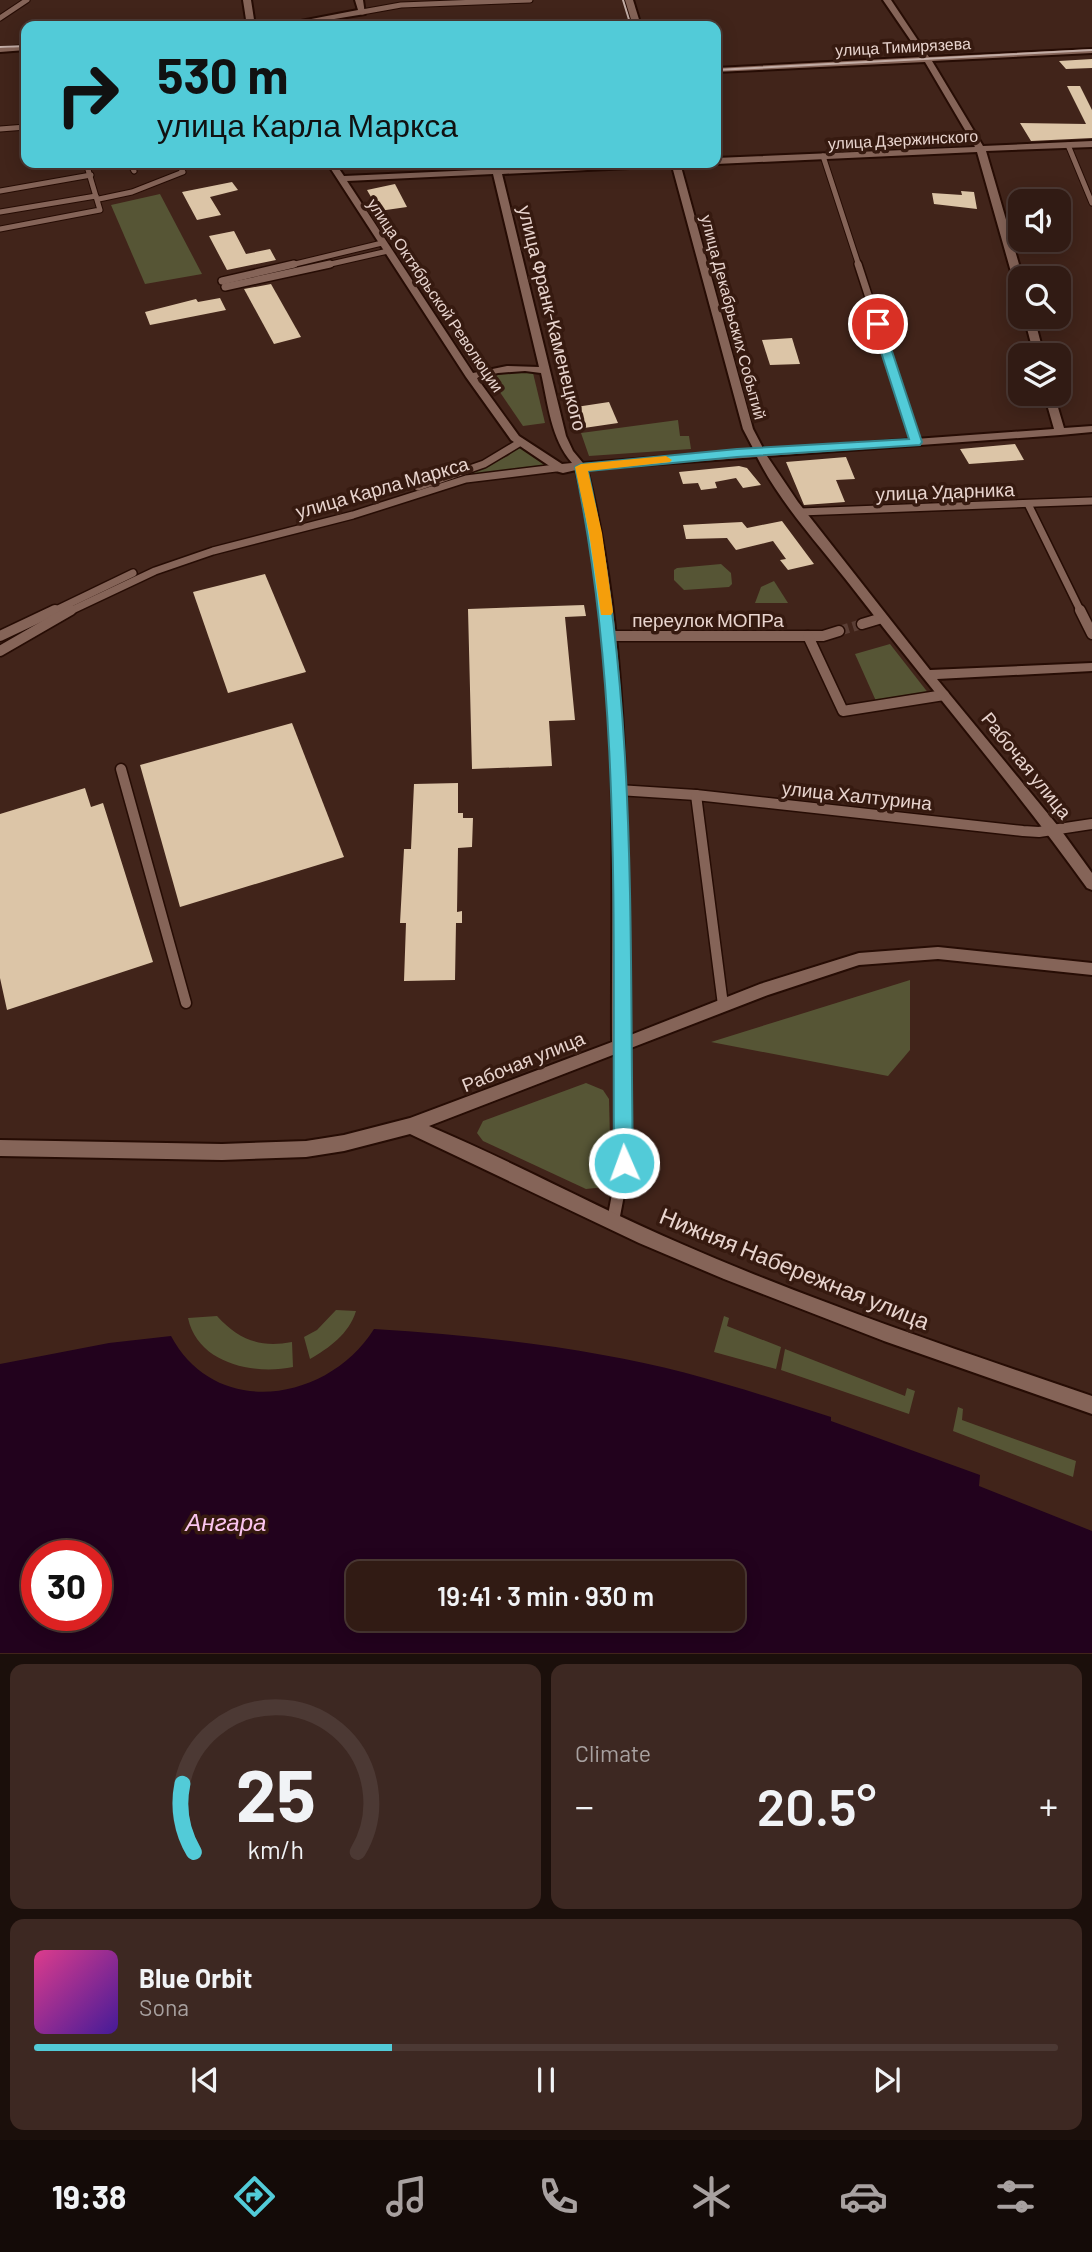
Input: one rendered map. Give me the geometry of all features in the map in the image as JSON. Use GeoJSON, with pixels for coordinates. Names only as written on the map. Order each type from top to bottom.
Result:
{"type":"FeatureCollection","features":[{"type":"Feature","properties":{"kind":"main road"},"geometry":{"type":"LineString","coordinates":[[247,0],[250,21]]}},
{"type":"Feature","properties":{"kind":"main road"},"geometry":{"type":"LineString","coordinates":[[309,21],[362,12],[359,0]]}},
{"type":"Feature","properties":{"kind":"main road"},"geometry":{"type":"LineString","coordinates":[[629,0],[635,21]]}},
{"type":"Feature","properties":{"kind":"main road"},"geometry":{"type":"LineString","coordinates":[[887,0],[980,149],[1014,266]]}},
{"type":"Feature","properties":{"kind":"main road"},"geometry":{"type":"LineString","coordinates":[[0,44],[21,42]]}},
{"type":"Feature","properties":{"kind":"main road"},"geometry":{"type":"LineString","coordinates":[[0,50],[21,48]]}},
{"type":"Feature","properties":{"kind":"main road","name":"улица Тимирязева"},"geometry":{"type":"LineString","coordinates":[[721,70],[1092,51]]}},
{"type":"Feature","properties":{"kind":"main road","name":"улица Дзержинского"},"geometry":{"type":"LineString","coordinates":[[721,161],[1092,144]]}},
{"type":"Feature","properties":{"kind":"main road","name":"улица Октябрьской Революции"},"geometry":{"type":"LineString","coordinates":[[334,168],[471,377],[519,443]]}},
{"type":"Feature","properties":{"kind":"main road"},"geometry":{"type":"LineString","coordinates":[[340,179],[564,168]]}},
{"type":"Feature","properties":{"kind":"main road","name":"улица Декабрьских Событий"},"geometry":{"type":"LineString","coordinates":[[677,168],[748,429],[759,452],[800,512],[927,675]]}},
{"type":"Feature","properties":{"kind":"main road","name":"улица Франк-Каменецкого"},"geometry":{"type":"LineString","coordinates":[[497,171],[544,371],[568,452],[581,467],[595,533],[617,726],[620,1044]]}},
{"type":"Feature","properties":{"kind":"main road"},"geometry":{"type":"LineString","coordinates":[[471,377],[506,368],[527,367],[544,371]]}},
{"type":"Feature","properties":{"kind":"main road"},"geometry":{"type":"LineString","coordinates":[[1052,406],[1060,432]]}},
{"type":"Feature","properties":{"kind":"main road","name":"улица Карла Маркса"},"geometry":{"type":"LineString","coordinates":[[556,468],[1092,429]]}},
{"type":"Feature","properties":{"kind":"main road"},"geometry":{"type":"LineString","coordinates":[[519,443],[556,468],[575,475],[585,483]]}},
{"type":"Feature","properties":{"kind":"main road"},"geometry":{"type":"LineString","coordinates":[[543,459],[554,462],[561,460],[568,452]]}},
{"type":"Feature","properties":{"kind":"main road"},"geometry":{"type":"LineString","coordinates":[[927,675],[1092,667]]}},
{"type":"Feature","properties":{"kind":"main road","name":"Рабочая улица"},"geometry":{"type":"LineString","coordinates":[[927,675],[1053,830],[1092,884]]}},
{"type":"Feature","properties":{"kind":"main road","name":"Рабочая улица"},"geometry":{"type":"LineString","coordinates":[[0,1148],[222,1153],[306,1149],[368,1138],[410,1126],[723,1005],[831,967],[859,960],[938,953],[1092,969]]}},
{"type":"Feature","properties":{"kind":"main road","name":"Нижняя Набережная улица"},"geometry":{"type":"LineString","coordinates":[[410,1126],[486,1157],[679,1252],[837,1315],[1092,1405]]}},
{"type":"Feature","properties":{"kind":"street"},"geometry":{"type":"LineString","coordinates":[[0,18],[27,0]]}},
{"type":"Feature","properties":{"kind":"street"},"geometry":{"type":"LineString","coordinates":[[362,12],[401,5],[530,0]]}},
{"type":"Feature","properties":{"kind":"street"},"geometry":{"type":"LineString","coordinates":[[0,129],[21,127]]}},
{"type":"Feature","properties":{"kind":"street"},"geometry":{"type":"LineString","coordinates":[[1068,145],[1092,203]]}},
{"type":"Feature","properties":{"kind":"street"},"geometry":{"type":"LineString","coordinates":[[823,156],[916,442]]}},
{"type":"Feature","properties":{"kind":"street"},"geometry":{"type":"LineString","coordinates":[[0,229],[100,210],[88,168]]}},
{"type":"Feature","properties":{"kind":"street"},"geometry":{"type":"LineString","coordinates":[[0,212],[132,192],[183,172],[181,168]]}},
{"type":"Feature","properties":{"kind":"street"},"geometry":{"type":"LineString","coordinates":[[0,191],[91,175]]}},
{"type":"Feature","properties":{"kind":"street"},"geometry":{"type":"LineString","coordinates":[[224,284],[385,247]]}},
{"type":"Feature","properties":{"kind":"street"},"geometry":{"type":"LineString","coordinates":[[0,636],[139,571],[192,552],[361,509],[428,482],[484,464],[507,454],[519,443]]}},
{"type":"Feature","properties":{"kind":"street","name":"улица Карла Маркса"},"geometry":{"type":"LineString","coordinates":[[0,651],[85,601],[155,571],[213,551],[353,515],[466,479],[556,468]]}},
{"type":"Feature","properties":{"kind":"street","name":"улица Ударника"},"geometry":{"type":"LineString","coordinates":[[800,512],[1092,501]]}},
{"type":"Feature","properties":{"kind":"street"},"geometry":{"type":"LineString","coordinates":[[1028,503],[1092,634]]}},
{"type":"Feature","properties":{"kind":"street"},"geometry":{"type":"LineString","coordinates":[[862,624],[882,618]]}},
{"type":"Feature","properties":{"kind":"street","name":"переулок МОПРа"},"geometry":{"type":"LineString","coordinates":[[608,636],[823,636],[839,631]]}},
{"type":"Feature","properties":{"kind":"street","name":"переулок МОПРа"},"geometry":{"type":"LineString","coordinates":[[808,636],[843,711],[944,695]]}},
{"type":"Feature","properties":{"kind":"street"},"geometry":{"type":"LineString","coordinates":[[121,769],[186,1003]]}},
{"type":"Feature","properties":{"kind":"street","name":"улица Халтурина"},"geometry":{"type":"LineString","coordinates":[[618,790],[696,795],[1023,831],[1092,824]]}},
{"type":"Feature","properties":{"kind":"street"},"geometry":{"type":"LineString","coordinates":[[696,795],[723,1005]]}},
{"type":"Feature","properties":{"kind":"street","name":"улица Франк-Каменецкого"},"geometry":{"type":"LineString","coordinates":[[613,1221],[624,1163],[620,1044]]}},
{"type":"Feature","properties":{"kind":"shaded area"},"geometry":{"type":"Polygon","coordinates":[[[160,194],[202,274],[145,284],[111,205],[160,194]]]}},
{"type":"Feature","properties":{"kind":"shaded area"},"geometry":{"type":"Polygon","coordinates":[[[524,371],[533,373],[545,423],[523,426],[489,376],[524,371]]]}},
{"type":"Feature","properties":{"kind":"shaded area"},"geometry":{"type":"Polygon","coordinates":[[[678,420],[680,436],[689,436],[691,449],[589,456],[581,433],[678,420]]]}},
{"type":"Feature","properties":{"kind":"shaded area"},"geometry":{"type":"Polygon","coordinates":[[[518,446],[548,467],[455,479],[508,456],[518,446]]]}},
{"type":"Feature","properties":{"kind":"shaded area"},"geometry":{"type":"Polygon","coordinates":[[[721,564],[731,573],[732,584],[729,587],[684,590],[674,580],[674,570],[677,568],[721,564]]]}},
{"type":"Feature","properties":{"kind":"shaded area"},"geometry":{"type":"Polygon","coordinates":[[[774,581],[788,603],[755,603],[761,587],[774,581]]]}},
{"type":"Feature","properties":{"kind":"shaded area"},"geometry":{"type":"Polygon","coordinates":[[[890,644],[929,694],[876,701],[855,654],[890,644]]]}},
{"type":"Feature","properties":{"kind":"shaded area"},"geometry":{"type":"Polygon","coordinates":[[[910,980],[910,1050],[888,1076],[711,1042],[910,980]]]}},
{"type":"Feature","properties":{"kind":"shaded area"},"geometry":{"type":"Polygon","coordinates":[[[586,1083],[603,1090],[609,1099],[611,1179],[605,1187],[586,1189],[483,1141],[477,1133],[483,1121],[586,1083]]]}},
{"type":"Feature","properties":{"kind":"shaded area"},"geometry":{"type":"Polygon","coordinates":[[[336,1310],[356,1311],[349,1327],[331,1345],[310,1359],[304,1337],[317,1330],[336,1310]]]}},
{"type":"Feature","properties":{"kind":"shaded area"},"geometry":{"type":"Polygon","coordinates":[[[217,1316],[234,1331],[251,1340],[270,1344],[292,1342],[293,1367],[245,1367],[215,1356],[194,1334],[188,1318],[217,1316]]]}},
{"type":"Feature","properties":{"kind":"shaded area"},"geometry":{"type":"Polygon","coordinates":[[[724,1316],[729,1318],[727,1326],[781,1347],[776,1369],[714,1352],[724,1316]]]}},
{"type":"Feature","properties":{"kind":"shaded area"},"geometry":{"type":"Polygon","coordinates":[[[785,1349],[905,1396],[907,1388],[915,1391],[909,1414],[781,1370],[785,1349]]]}},
{"type":"Feature","properties":{"kind":"shaded area"},"geometry":{"type":"Polygon","coordinates":[[[958,1407],[963,1409],[962,1420],[1076,1461],[1073,1477],[953,1431],[958,1407]]]}},
{"type":"Feature","properties":{"kind":"water","name":"Ангара"},"geometry":{"type":"Polygon","coordinates":[[[374,1329],[460,1336],[632,1360],[718,1382],[831,1417],[831,1421],[980,1475],[979,1486],[1092,1531],[1092,1653],[0,1653],[0,1364],[109,1343],[171,1336],[191,1363],[215,1381],[243,1390],[272,1391],[301,1385],[329,1373],[354,1354],[374,1329]]]}},
{"type":"Feature","properties":{"kind":"building"},"geometry":{"type":"Polygon","coordinates":[[[1092,59],[1092,68],[1066,69],[1059,61],[1092,59]]]}},
{"type":"Feature","properties":{"kind":"building"},"geometry":{"type":"Polygon","coordinates":[[[1067,86],[1080,86],[1092,110],[1092,138],[1031,141],[1020,123],[1086,124],[1067,86]]]}},
{"type":"Feature","properties":{"kind":"building"},"geometry":{"type":"Polygon","coordinates":[[[232,182],[238,190],[210,197],[221,215],[197,220],[182,192],[232,182]]]}},
{"type":"Feature","properties":{"kind":"building"},"geometry":{"type":"Polygon","coordinates":[[[395,184],[407,207],[379,211],[367,190],[395,184]]]}},
{"type":"Feature","properties":{"kind":"building"},"geometry":{"type":"Polygon","coordinates":[[[961,191],[974,192],[977,209],[934,204],[932,193],[962,195],[961,191]]]}},
{"type":"Feature","properties":{"kind":"building"},"geometry":{"type":"Polygon","coordinates":[[[234,231],[246,254],[270,249],[276,260],[227,270],[209,236],[234,231]]]}},
{"type":"Feature","properties":{"kind":"building"},"geometry":{"type":"Polygon","coordinates":[[[271,284],[301,337],[274,344],[244,289],[271,284]]]}},
{"type":"Feature","properties":{"kind":"building"},"geometry":{"type":"Polygon","coordinates":[[[220,298],[226,310],[150,325],[145,312],[196,299],[198,302],[220,298]]]}},
{"type":"Feature","properties":{"kind":"building"},"geometry":{"type":"Polygon","coordinates":[[[792,338],[800,364],[770,365],[762,340],[792,338]]]}},
{"type":"Feature","properties":{"kind":"building"},"geometry":{"type":"Polygon","coordinates":[[[609,402],[618,423],[584,428],[576,407],[609,402]]]}},
{"type":"Feature","properties":{"kind":"building"},"geometry":{"type":"Polygon","coordinates":[[[1015,444],[1024,460],[969,464],[960,449],[1015,444]]]}},
{"type":"Feature","properties":{"kind":"building"},"geometry":{"type":"Polygon","coordinates":[[[846,457],[855,479],[836,480],[845,502],[804,505],[786,462],[846,457]]]}},
{"type":"Feature","properties":{"kind":"building"},"geometry":{"type":"Polygon","coordinates":[[[739,466],[747,468],[761,485],[743,488],[736,478],[715,482],[717,488],[701,490],[698,483],[683,484],[679,472],[739,466]]]}},
{"type":"Feature","properties":{"kind":"building"},"geometry":{"type":"Polygon","coordinates":[[[782,521],[814,564],[788,570],[780,560],[786,559],[773,541],[736,550],[727,538],[686,539],[683,525],[742,522],[747,528],[782,521]]]}},
{"type":"Feature","properties":{"kind":"building"},"geometry":{"type":"Polygon","coordinates":[[[265,574],[306,672],[228,693],[193,592],[265,574]]]}},
{"type":"Feature","properties":{"kind":"building"},"geometry":{"type":"Polygon","coordinates":[[[584,605],[586,616],[565,617],[575,720],[549,721],[552,766],[472,769],[468,609],[584,605]]]}},
{"type":"Feature","properties":{"kind":"building"},"geometry":{"type":"Polygon","coordinates":[[[292,723],[344,857],[180,907],[140,765],[292,723]]]}},
{"type":"Feature","properties":{"kind":"building"},"geometry":{"type":"Polygon","coordinates":[[[458,783],[458,813],[463,813],[463,818],[473,818],[472,847],[458,848],[457,912],[462,911],[462,923],[456,923],[455,980],[404,981],[406,923],[400,923],[404,849],[411,849],[414,784],[458,783]]]}},
{"type":"Feature","properties":{"kind":"building"},"geometry":{"type":"Polygon","coordinates":[[[85,788],[91,807],[103,803],[153,962],[7,1010],[0,978],[0,814],[85,788]]]}},
{"type":"Feature","properties":{"kind":"tunnel"},"geometry":{"type":"LineString","coordinates":[[839,631],[862,624]]}},
{"type":"Feature","properties":{"kind":"tram line"},"geometry":{"type":"LineString","coordinates":[[623,0],[629,21]]}},
{"type":"Feature","properties":{"kind":"tram line"},"geometry":{"type":"LineString","coordinates":[[0,47],[21,46]]}},
{"type":"Feature","properties":{"kind":"tram line"},"geometry":{"type":"LineString","coordinates":[[721,70],[1092,50]]}},
{"type":"Feature","properties":{"kind":"slow traffic"},"geometry":{"type":"LineString","coordinates":[[606,612],[595,533],[581,467],[666,460]]}},
{"type":"Feature","properties":{"kind":"route"},"geometry":{"type":"LineString","coordinates":[[624,1163],[617,886],[617,726],[595,533],[581,467],[737,453],[916,442],[878,324]]}}]}
